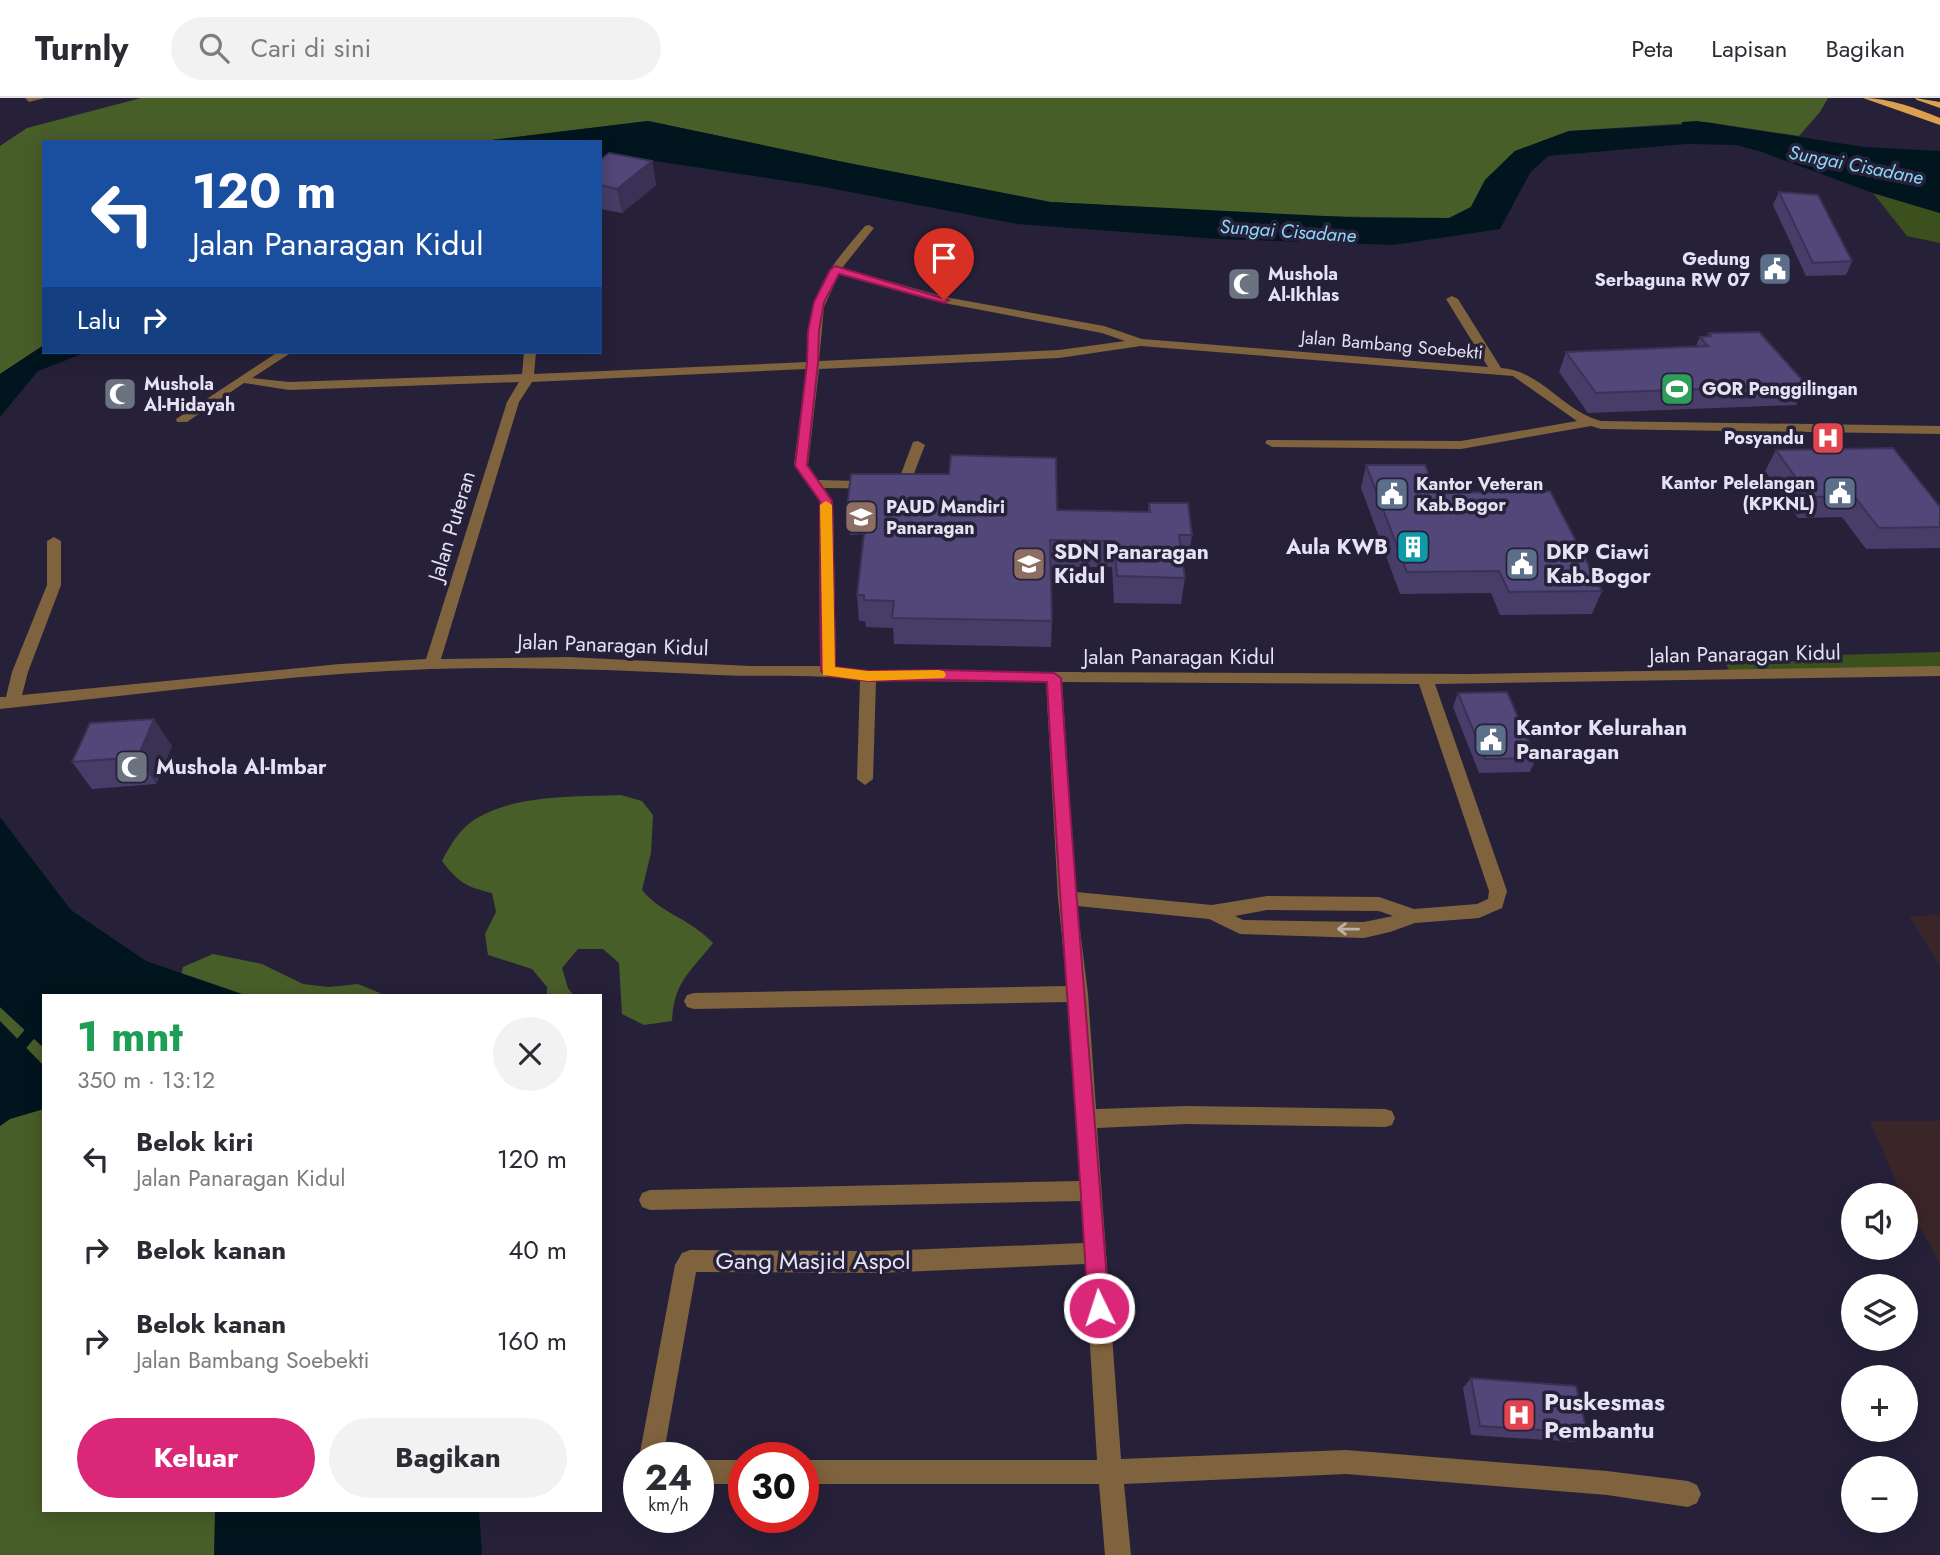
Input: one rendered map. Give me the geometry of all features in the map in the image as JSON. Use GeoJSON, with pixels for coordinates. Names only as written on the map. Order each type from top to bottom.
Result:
{"type":"FeatureCollection","features":[{"type":"Feature","properties":{"kind":"main road"},"geometry":{"type":"LineString","coordinates":[[1868,98],[1940,122]]}},
{"type":"Feature","properties":{"kind":"main road"},"geometry":{"type":"LineString","coordinates":[[1920,98],[1940,105]]}},
{"type":"Feature","properties":{"kind":"street"},"geometry":{"type":"LineString","coordinates":[[29,99],[40,98]]}},
{"type":"Feature","properties":{"kind":"street"},"geometry":{"type":"LineString","coordinates":[[828,671],[826,501],[801,466],[813,363],[813,331],[819,302],[835,270],[869,229]]}},
{"type":"Feature","properties":{"kind":"street","name":"Jalan Bambang Soebekti"},"geometry":{"type":"LineString","coordinates":[[835,270],[944,300],[1104,330],[1141,342],[1516,373],[1528,378],[1589,423]]}},
{"type":"Feature","properties":{"kind":"street"},"geometry":{"type":"LineString","coordinates":[[1452,299],[1497,371]]}},
{"type":"Feature","properties":{"kind":"street"},"geometry":{"type":"LineString","coordinates":[[242,379],[289,386],[667,373],[813,363],[1048,354],[1141,342]]}},
{"type":"Feature","properties":{"kind":"street"},"geometry":{"type":"LineString","coordinates":[[182,419],[283,354]]}},
{"type":"Feature","properties":{"kind":"street"},"geometry":{"type":"LineString","coordinates":[[528,378],[530,354]]}},
{"type":"Feature","properties":{"kind":"street","name":"Jalan Puteran"},"geometry":{"type":"LineString","coordinates":[[432,664],[513,402],[528,378]]}},
{"type":"Feature","properties":{"kind":"street"},"geometry":{"type":"LineString","coordinates":[[1272,443],[1461,445],[1589,423],[1940,430]]}},
{"type":"Feature","properties":{"kind":"street"},"geometry":{"type":"LineString","coordinates":[[813,484],[904,486],[918,445]]}},
{"type":"Feature","properties":{"kind":"street"},"geometry":{"type":"LineString","coordinates":[[6,702],[40,626],[54,585],[54,541]]}},
{"type":"Feature","properties":{"kind":"street","name":"Jalan Panaragan Kidul"},"geometry":{"type":"LineString","coordinates":[[6,702],[340,668],[432,664],[568,662],[750,671],[828,671],[868,676],[1054,678],[1425,678],[1940,671]]}},
{"type":"Feature","properties":{"kind":"street"},"geometry":{"type":"LineString","coordinates":[[865,779],[868,676]]}},
{"type":"Feature","properties":{"kind":"street"},"geometry":{"type":"LineString","coordinates":[[1054,678],[1067,898],[1078,994],[1118,1555]]}},
{"type":"Feature","properties":{"kind":"street"},"geometry":{"type":"LineString","coordinates":[[1212,912],[1240,927],[1351,930],[1377,929],[1414,916],[1479,911],[1496,903],[1498,891],[1425,678]]}},
{"type":"Feature","properties":{"kind":"street"},"geometry":{"type":"LineString","coordinates":[[1067,898],[1212,912],[1267,903],[1379,904],[1414,916]]}},
{"type":"Feature","properties":{"kind":"street"},"geometry":{"type":"LineString","coordinates":[[694,1001],[1078,994]]}},
{"type":"Feature","properties":{"kind":"street"},"geometry":{"type":"LineString","coordinates":[[1086,1119],[1186,1115],[1385,1118]]}},
{"type":"Feature","properties":{"kind":"street"},"geometry":{"type":"LineString","coordinates":[[650,1200],[1090,1191]]}},
{"type":"Feature","properties":{"kind":"street","name":"Gang Masjid Aspol"},"geometry":{"type":"LineString","coordinates":[[654,1442],[686,1265],[690,1261],[880,1262],[1095,1254]]}},
{"type":"Feature","properties":{"kind":"street"},"geometry":{"type":"LineString","coordinates":[[819,1472],[1110,1472],[1346,1462],[1607,1483],[1688,1494]]}},
{"type":"Feature","properties":{"kind":"shaded area"},"geometry":{"type":"Polygon","coordinates":[[[1940,915],[1940,966],[1909,916],[1940,915]]]}},
{"type":"Feature","properties":{"kind":"shaded area"},"geometry":{"type":"Polygon","coordinates":[[[1870,1121],[1940,1121],[1940,1264],[1918,1223],[1918,1183],[1897,1183],[1870,1121]]]}},
{"type":"Feature","properties":{"kind":"green space"},"geometry":{"type":"Polygon","coordinates":[[[141,98],[1828,98],[1820,112],[1799,136],[1706,122],[1569,131],[1515,151],[1485,180],[1471,207],[1450,218],[1302,216],[1051,202],[648,121],[492,140],[42,140],[42,346],[0,374],[0,146],[27,128],[141,98]]]}},
{"type":"Feature","properties":{"kind":"green space"},"geometry":{"type":"Polygon","coordinates":[[[1873,193],[1940,213],[1940,243],[1907,236],[1873,193]]]}},
{"type":"Feature","properties":{"kind":"green space"},"geometry":{"type":"Polygon","coordinates":[[[1718,651],[1727,651],[1734,663],[1838,660],[1836,655],[1940,652],[1940,667],[1731,673],[1718,651]]]}},
{"type":"Feature","properties":{"kind":"green space"},"geometry":{"type":"Polygon","coordinates":[[[621,795],[642,801],[653,815],[651,853],[642,890],[658,905],[695,928],[713,943],[690,970],[680,987],[673,1007],[672,1021],[644,1025],[622,1014],[619,963],[603,949],[578,949],[562,968],[572,994],[547,994],[547,987],[532,969],[488,955],[485,934],[496,912],[492,893],[463,883],[442,861],[466,826],[487,813],[524,802],[563,797],[621,795]]]}},
{"type":"Feature","properties":{"kind":"green space"},"geometry":{"type":"Polygon","coordinates":[[[213,954],[262,964],[303,984],[329,987],[358,984],[380,994],[177,994],[183,967],[213,954]]]}},
{"type":"Feature","properties":{"kind":"green space"},"geometry":{"type":"Polygon","coordinates":[[[0,1007],[42,1046],[42,1512],[217,1512],[218,1555],[0,1555],[0,1007]]]}},
{"type":"Feature","properties":{"kind":"water","name":"Sungai Cisadane"},"geometry":{"type":"Polygon","coordinates":[[[648,121],[1050,202],[1366,218],[1449,218],[1471,207],[1485,180],[1515,151],[1569,131],[1682,125],[1682,122],[1697,121],[1864,147],[1940,151],[1940,213],[1873,193],[1762,152],[1736,145],[1686,144],[1548,156],[1530,173],[1500,229],[1393,245],[1219,239],[1017,224],[819,186],[655,161],[602,165],[602,140],[492,140],[648,121]]]}},
{"type":"Feature","properties":{"kind":"water"},"geometry":{"type":"Polygon","coordinates":[[[42,346],[42,354],[82,354],[38,371],[0,417],[0,374],[42,346]]]}},
{"type":"Feature","properties":{"kind":"water"},"geometry":{"type":"Polygon","coordinates":[[[0,817],[71,910],[146,961],[242,994],[42,994],[42,1046],[0,1007],[0,817]]]}},
{"type":"Feature","properties":{"kind":"water"},"geometry":{"type":"Polygon","coordinates":[[[0,1021],[42,1064],[42,1110],[10,1119],[0,1126],[0,1021]]]}},
{"type":"Feature","properties":{"kind":"water"},"geometry":{"type":"Polygon","coordinates":[[[215,1512],[479,1512],[482,1555],[214,1555],[215,1512]]]}},
{"type":"Feature","properties":{"kind":"building"},"geometry":{"type":"Polygon","coordinates":[[[609,153],[652,161],[617,189],[602,185],[602,158],[609,153]]]}},
{"type":"Feature","properties":{"kind":"building"},"geometry":{"type":"Polygon","coordinates":[[[1779,192],[1818,195],[1852,261],[1813,263],[1779,192]]]}},
{"type":"Feature","properties":{"kind":"building"},"geometry":{"type":"Polygon","coordinates":[[[1759,332],[1807,385],[1596,393],[1566,352],[1708,346],[1700,337],[1711,336],[1709,333],[1759,332]]]}},
{"type":"Feature","properties":{"kind":"building"},"geometry":{"type":"Polygon","coordinates":[[[1893,448],[1940,507],[1940,527],[1879,528],[1854,496],[1810,497],[1776,450],[1893,448]]]}},
{"type":"Feature","properties":{"kind":"building","name":"SDN Panaragan Kidul"},"geometry":{"type":"Polygon","coordinates":[[[951,455],[1056,458],[1057,510],[1150,512],[1149,503],[1188,503],[1192,535],[1179,535],[1185,578],[1117,576],[1114,541],[1050,540],[1052,621],[892,618],[894,601],[864,600],[864,595],[857,595],[867,508],[847,508],[851,474],[949,474],[951,455]]]}},
{"type":"Feature","properties":{"kind":"building"},"geometry":{"type":"Polygon","coordinates":[[[1366,465],[1425,465],[1437,493],[1550,491],[1602,591],[1509,592],[1499,571],[1407,572],[1366,465]]]}},
{"type":"Feature","properties":{"kind":"building","name":"Kantor Kelurahan Panaragan"},"geometry":{"type":"Polygon","coordinates":[[[1507,692],[1536,758],[1485,759],[1458,693],[1507,692]]]}},
{"type":"Feature","properties":{"kind":"building"},"geometry":{"type":"Polygon","coordinates":[[[154,719],[138,757],[72,762],[90,723],[154,719]]]}},
{"type":"Feature","properties":{"kind":"building","name":"Puskesmas Pembantu"},"geometry":{"type":"Polygon","coordinates":[[[1471,1378],[1576,1386],[1587,1433],[1480,1426],[1471,1378]]]}},
{"type":"Feature","properties":{"kind":"waterway"},"geometry":{"type":"LineString","coordinates":[[0,1069],[42,1019]]}},
{"type":"Feature","properties":{"kind":"slow traffic"},"geometry":{"type":"LineString","coordinates":[[826,505],[828,671],[868,676],[938,675]]}},
{"type":"Feature","properties":{"kind":"place","name":"Gedung Serbaguna RW 07"},"geometry":{"type":"Point","coordinates":[1775,269]}},
{"type":"Feature","properties":{"kind":"place","name":"Mushola Al-Ikhlas"},"geometry":{"type":"Point","coordinates":[1244,284]}},
{"type":"Feature","properties":{"kind":"place","name":"GOR Penggilingan"},"geometry":{"type":"Point","coordinates":[1677,389]}},
{"type":"Feature","properties":{"kind":"place","name":"Mushola Al-Hidayah"},"geometry":{"type":"Point","coordinates":[120,394]}},
{"type":"Feature","properties":{"kind":"place","name":"Posyandu"},"geometry":{"type":"Point","coordinates":[1828,438]}},
{"type":"Feature","properties":{"kind":"place","name":"Kantor Pelelangan (KPKNL)"},"geometry":{"type":"Point","coordinates":[1840,493]}},
{"type":"Feature","properties":{"kind":"place","name":"Kantor Veteran Kab.Bogor"},"geometry":{"type":"Point","coordinates":[1392,494]}},
{"type":"Feature","properties":{"kind":"place","name":"PAUD Mandiri Panaragan"},"geometry":{"type":"Point","coordinates":[861,517]}},
{"type":"Feature","properties":{"kind":"place","name":"Aula KWB"},"geometry":{"type":"Point","coordinates":[1413,547]}},
{"type":"Feature","properties":{"kind":"place","name":"SDN Panaragan Kidul"},"geometry":{"type":"Point","coordinates":[1029,564]}},
{"type":"Feature","properties":{"kind":"place","name":"DKP Ciawi Kab.Bogor"},"geometry":{"type":"Point","coordinates":[1522,564]}},
{"type":"Feature","properties":{"kind":"place","name":"Kantor Kelurahan Panaragan"},"geometry":{"type":"Point","coordinates":[1491,740]}},
{"type":"Feature","properties":{"kind":"place","name":"Mushola Al-Imbar"},"geometry":{"type":"Point","coordinates":[132,767]}},
{"type":"Feature","properties":{"kind":"place","name":"Puskesmas Pembantu"},"geometry":{"type":"Point","coordinates":[1519,1415]}},
{"type":"Feature","properties":{"kind":"route"},"geometry":{"type":"LineString","coordinates":[[944,300],[835,270],[819,302],[813,331],[813,363],[801,466],[826,501],[828,671],[868,676],[1054,678],[1067,898],[1078,994],[1099,1308]]}}]}
